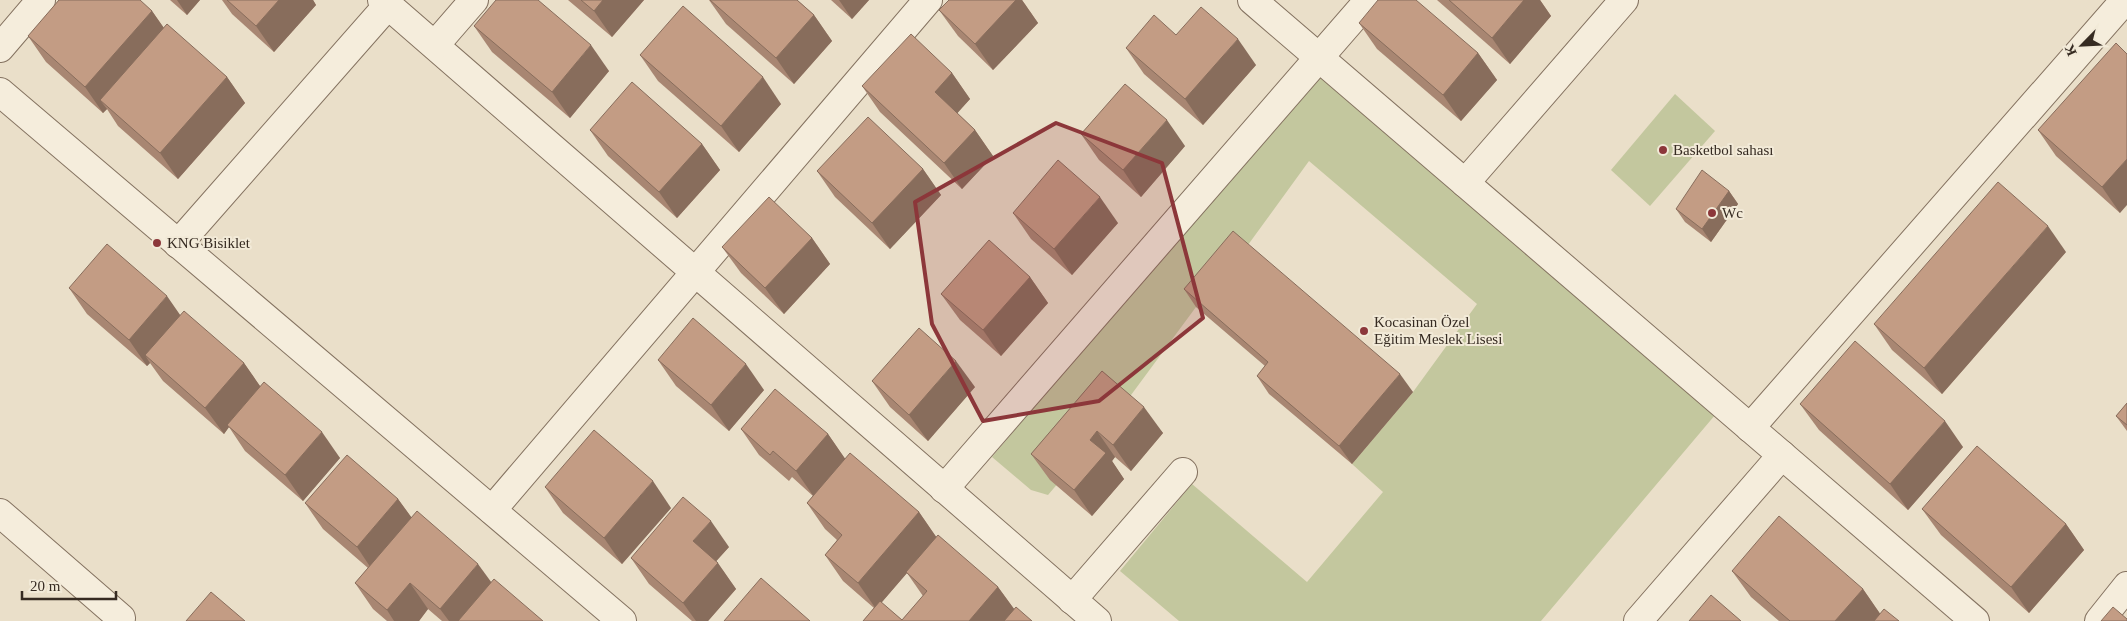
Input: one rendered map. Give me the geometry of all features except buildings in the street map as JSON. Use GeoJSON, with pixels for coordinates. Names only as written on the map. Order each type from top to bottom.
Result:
{"type":"FeatureCollection","features":[{"type":"Feature","properties":{"kind":"street"},"geometry":{"type":"LineString","coordinates":[[0,48],[41,0]]}},
{"type":"Feature","properties":{"kind":"street"},"geometry":{"type":"LineString","coordinates":[[435,45],[474,0]]}},
{"type":"Feature","properties":{"kind":"street"},"geometry":{"type":"LineString","coordinates":[[492,510],[928,0]]}},
{"type":"Feature","properties":{"kind":"street"},"geometry":{"type":"LineString","coordinates":[[1252,0],[1975,621]]}},
{"type":"Feature","properties":{"kind":"street"},"geometry":{"type":"LineString","coordinates":[[944,489],[1369,0]]}},
{"type":"Feature","properties":{"kind":"street"},"geometry":{"type":"LineString","coordinates":[[1466,183],[1624,0]]}},
{"type":"Feature","properties":{"kind":"street"},"geometry":{"type":"LineString","coordinates":[[1750,428],[2125,0]]}},
{"type":"Feature","properties":{"kind":"street"},"geometry":{"type":"LineString","coordinates":[[178,244],[385,3],[1097,621]]}},
{"type":"Feature","properties":{"kind":"street"},"geometry":{"type":"LineString","coordinates":[[0,92],[622,621]]}},
{"type":"Feature","properties":{"kind":"street"},"geometry":{"type":"LineString","coordinates":[[1638,621],[1782,455]]}},
{"type":"Feature","properties":{"kind":"street"},"geometry":{"type":"LineString","coordinates":[[1072,600],[1183,472]]}},
{"type":"Feature","properties":{"kind":"street"},"geometry":{"type":"LineString","coordinates":[[0,513],[121,620]]}},
{"type":"Feature","properties":{"kind":"street"},"geometry":{"type":"LineString","coordinates":[[2099,621],[2127,586]]}},
{"type":"Feature","properties":{"kind":"highlighted area"},"geometry":{"type":"Polygon","coordinates":[[[1056,123],[1162,163],[1203,318],[1099,401],[983,421],[932,324],[915,202],[1056,123]]]}},
{"type":"Feature","properties":{"kind":"green space","name":"Kocasinan Özel Eğitim Meslek Lisesi"},"geometry":{"type":"Polygon","coordinates":[[[1321,68],[1721,408],[1541,621],[1179,621],[1120,571],[1192,484],[1307,582],[1383,492],[1352,464],[1413,392],[1477,304],[1309,161],[1245,249],[1196,307],[1117,414],[1048,495],[1031,490],[992,457],[1321,68]]]}},
{"type":"Feature","properties":{"kind":"green space","name":"Basketbol sahası"},"geometry":{"type":"Polygon","coordinates":[[[1675,94],[1715,131],[1650,206],[1611,170],[1675,94]]]}},
{"type":"Feature","properties":{"kind":"place","name":"Basketbol sahası"},"geometry":{"type":"Point","coordinates":[1663,150]}},
{"type":"Feature","properties":{"kind":"place","name":"Wc"},"geometry":{"type":"Point","coordinates":[1712,213]}},
{"type":"Feature","properties":{"kind":"place","name":"KNG Bisiklet"},"geometry":{"type":"Point","coordinates":[157,243]}},
{"type":"Feature","properties":{"kind":"place","name":"Kocasinan Özel Eğitim Meslek Lisesi"},"geometry":{"type":"Point","coordinates":[1364,331]}}]}
